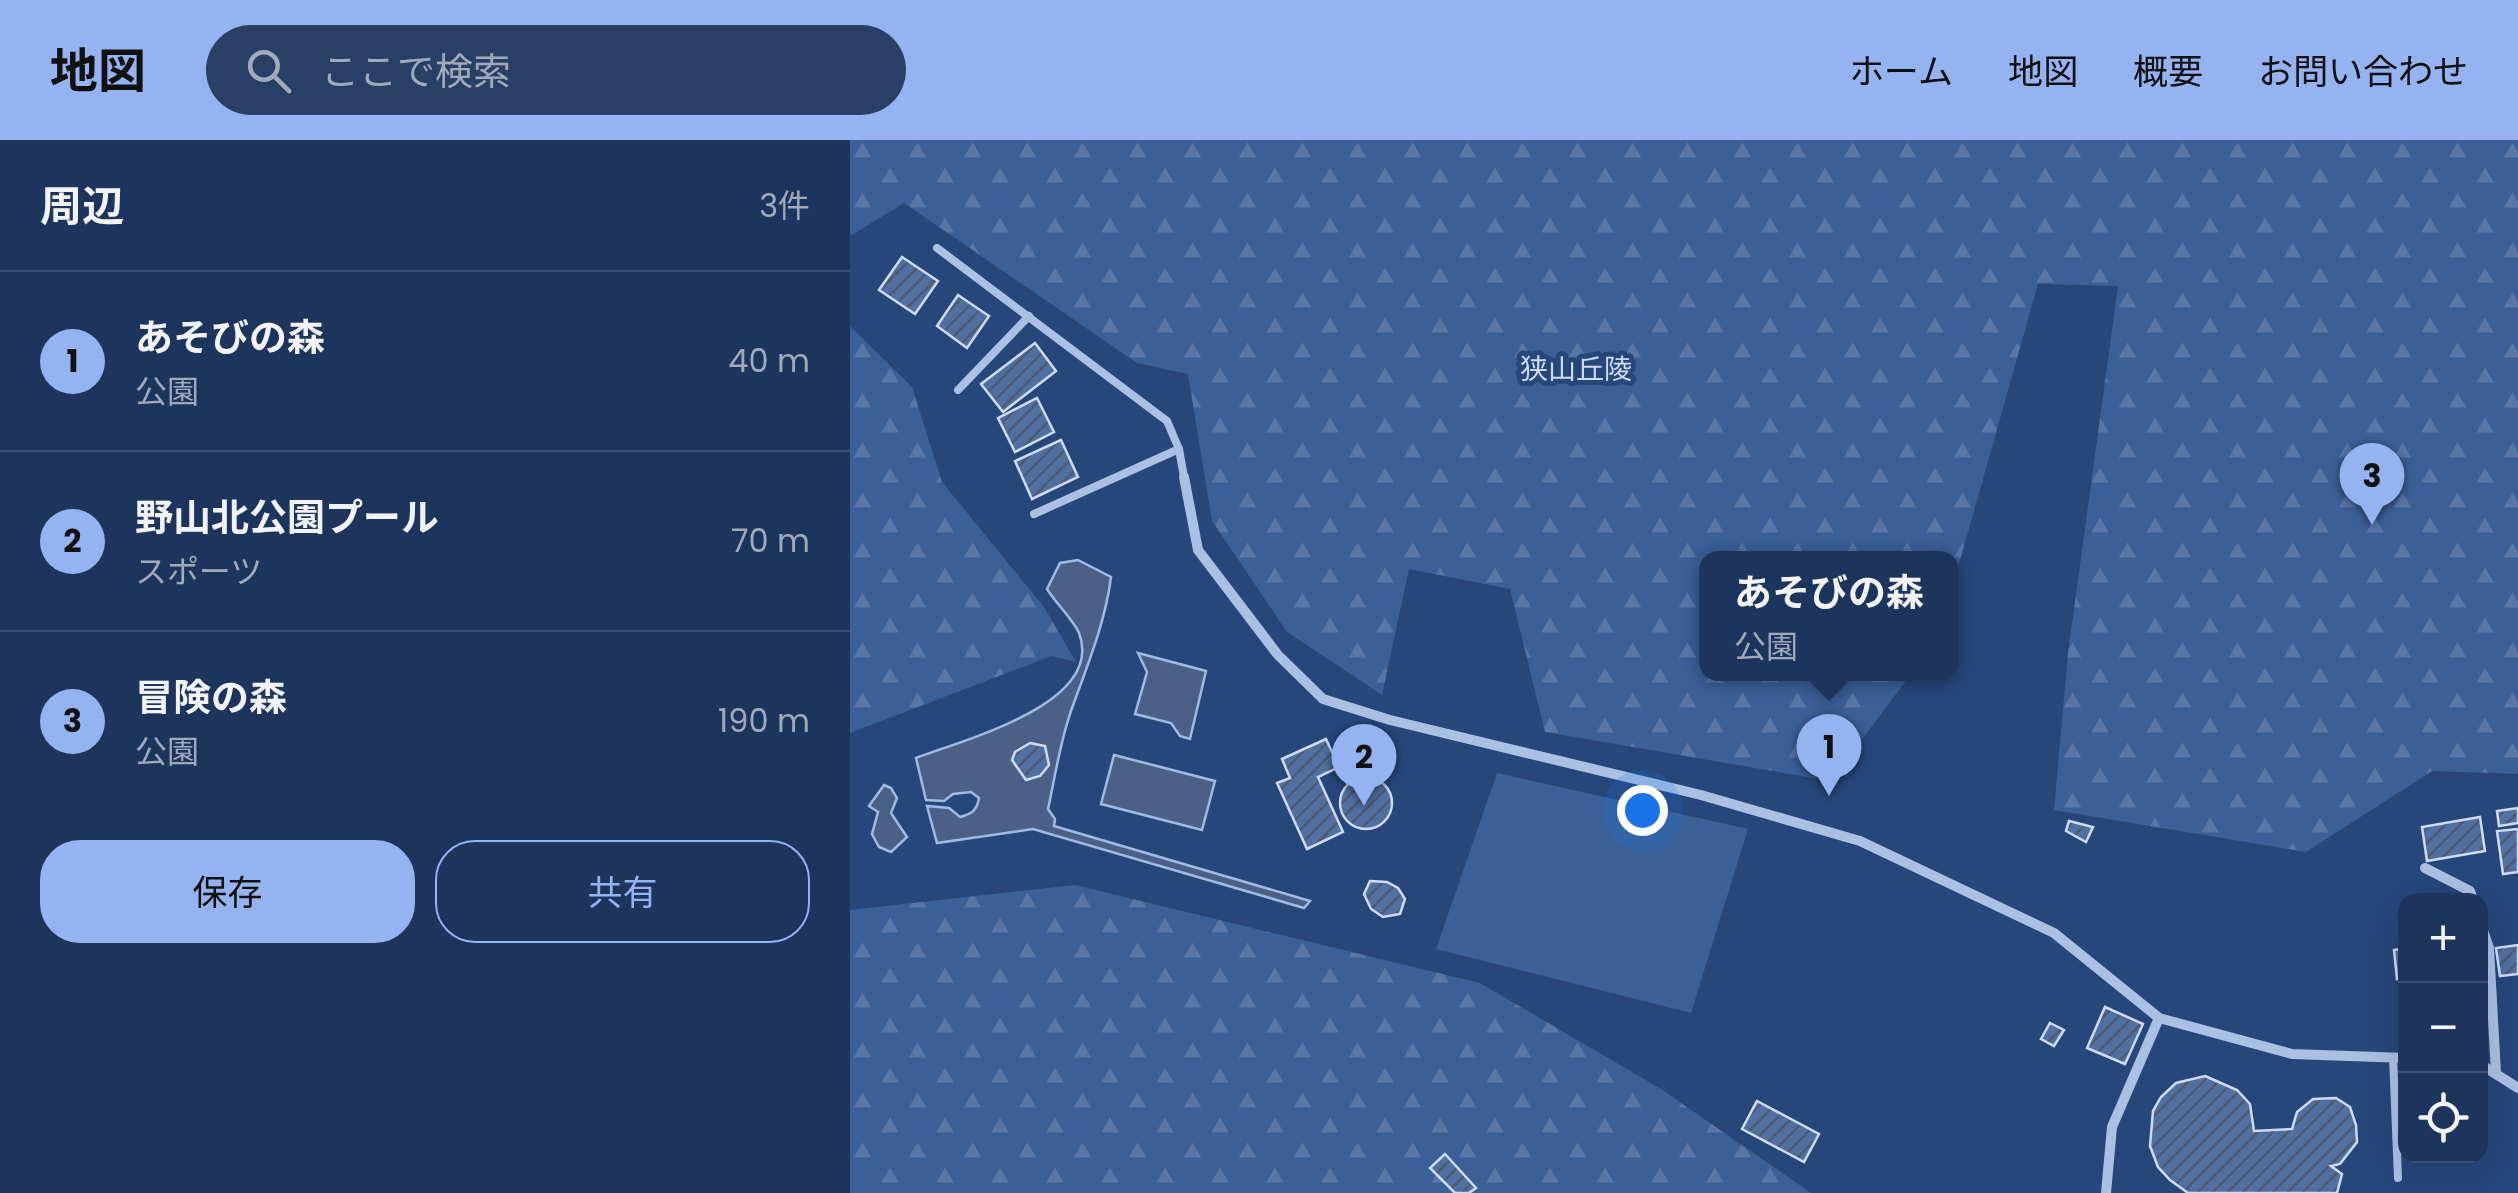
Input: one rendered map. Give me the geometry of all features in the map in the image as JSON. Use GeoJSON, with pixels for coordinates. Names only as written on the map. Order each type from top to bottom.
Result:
{"type":"FeatureCollection","features":[{"type":"Feature","properties":{"kind":"street"},"geometry":{"type":"LineString","coordinates":[[1184,477],[1198,550],[1278,655],[1323,698],[1390,720],[1701,795],[1860,841],[2054,933],[2159,1018],[2292,1054],[2398,1058]]}},
{"type":"Feature","properties":{"kind":"street"},"geometry":{"type":"LineString","coordinates":[[2425,868],[2470,893]]}},
{"type":"Feature","properties":{"kind":"street"},"geometry":{"type":"LineString","coordinates":[[2488,945],[2496,1073]]}},
{"type":"Feature","properties":{"kind":"street"},"geometry":{"type":"LineString","coordinates":[[2106,1193],[2112,1127],[2159,1018]]}},
{"type":"Feature","properties":{"kind":"street"},"geometry":{"type":"LineString","coordinates":[[2488,1068],[2518,1088]]}},
{"type":"Feature","properties":{"kind":"lane"},"geometry":{"type":"LineString","coordinates":[[937,248],[1167,421],[1184,477]]}},
{"type":"Feature","properties":{"kind":"lane"},"geometry":{"type":"LineString","coordinates":[[958,390],[1028,316]]}},
{"type":"Feature","properties":{"kind":"lane"},"geometry":{"type":"LineString","coordinates":[[1034,514],[1178,449]]}},
{"type":"Feature","properties":{"kind":"lane"},"geometry":{"type":"LineString","coordinates":[[2398,1178],[2399,1073]]}},
{"type":"Feature","properties":{"kind":"green space","name":"狭山丘陵"},"geometry":{"type":"Polygon","coordinates":[[[850,140],[2518,140],[2518,774],[2432,771],[2306,852],[2054,810],[2068,653],[2118,286],[2038,284],[1959,564],[1959,551],[1699,551],[1699,681],[1906,681],[1831,781],[1545,732],[1510,589],[1409,569],[1382,695],[1287,632],[1212,521],[1188,374],[1137,363],[904,203],[850,236],[850,140]]]}},
{"type":"Feature","properties":{"kind":"green space"},"geometry":{"type":"Polygon","coordinates":[[[850,326],[912,387],[942,482],[1044,607],[1076,662],[1051,656],[850,733],[850,326]]]}},
{"type":"Feature","properties":{"kind":"green space"},"geometry":{"type":"Polygon","coordinates":[[[1497,773],[1748,829],[1691,1013],[1436,949],[1497,773]]]}},
{"type":"Feature","properties":{"kind":"green space"},"geometry":{"type":"Polygon","coordinates":[[[1075,885],[1480,983],[1661,1089],[1811,1193],[850,1193],[850,910],[1075,885]]]}},
{"type":"Feature","properties":{"kind":"shaded area"},"geometry":{"type":"Polygon","coordinates":[[[1078,560],[1111,577],[1100,628],[1061,747],[1048,809],[1055,819],[1054,826],[1310,901],[1304,908],[1033,829],[937,843],[927,806],[949,808],[960,817],[973,811],[979,798],[971,792],[953,794],[944,801],[926,800],[916,758],[1025,715],[1051,699],[1071,680],[1082,658],[1079,633],[1047,589],[1060,563],[1078,560]]]}},
{"type":"Feature","properties":{"kind":"shaded area"},"geometry":{"type":"Polygon","coordinates":[[[1138,653],[1206,671],[1190,739],[1180,736],[1171,723],[1135,714],[1147,672],[1138,653]]]}},
{"type":"Feature","properties":{"kind":"shaded area"},"geometry":{"type":"Polygon","coordinates":[[[1114,755],[1215,781],[1202,830],[1101,804],[1114,755]]]}},
{"type":"Feature","properties":{"kind":"shaded area"},"geometry":{"type":"Polygon","coordinates":[[[884,785],[897,798],[891,813],[907,837],[891,852],[879,847],[872,834],[878,812],[869,806],[884,785]]]}},
{"type":"Feature","properties":{"kind":"building"},"geometry":{"type":"Polygon","coordinates":[[[902,257],[938,281],[915,314],[879,290],[902,257]]]}},
{"type":"Feature","properties":{"kind":"building"},"geometry":{"type":"Polygon","coordinates":[[[958,295],[989,316],[967,348],[937,326],[958,295]]]}},
{"type":"Feature","properties":{"kind":"building"},"geometry":{"type":"Polygon","coordinates":[[[1035,343],[1056,371],[1003,412],[981,384],[1035,343]]]}},
{"type":"Feature","properties":{"kind":"building"},"geometry":{"type":"Polygon","coordinates":[[[1037,398],[1054,432],[1015,452],[998,418],[1037,398]]]}},
{"type":"Feature","properties":{"kind":"building"},"geometry":{"type":"Polygon","coordinates":[[[1061,440],[1078,477],[1032,499],[1015,461],[1061,440]]]}},
{"type":"Feature","properties":{"kind":"building"},"geometry":{"type":"Polygon","coordinates":[[[1326,739],[1339,767],[1318,777],[1343,832],[1307,849],[1277,783],[1290,778],[1282,759],[1326,739]]]}},
{"type":"Feature","properties":{"kind":"building"},"geometry":{"type":"Polygon","coordinates":[[[1030,743],[1045,746],[1049,765],[1040,776],[1026,780],[1012,760],[1015,752],[1030,743]]]}},
{"type":"Feature","properties":{"kind":"building"},"geometry":{"type":"Polygon","coordinates":[[[1366,777],[1384,785],[1392,803],[1384,821],[1366,829],[1348,821],[1340,803],[1348,785],[1366,777]]]}},
{"type":"Feature","properties":{"kind":"building"},"geometry":{"type":"Polygon","coordinates":[[[2518,808],[2518,823],[2499,826],[2497,811],[2518,808]]]}},
{"type":"Feature","properties":{"kind":"building"},"geometry":{"type":"Polygon","coordinates":[[[2480,817],[2485,851],[2427,861],[2422,827],[2480,817]]]}},
{"type":"Feature","properties":{"kind":"building"},"geometry":{"type":"Polygon","coordinates":[[[2069,821],[2093,827],[2086,842],[2066,831],[2069,821]]]}},
{"type":"Feature","properties":{"kind":"building"},"geometry":{"type":"Polygon","coordinates":[[[2518,829],[2518,872],[2503,874],[2497,831],[2518,829]]]}},
{"type":"Feature","properties":{"kind":"building"},"geometry":{"type":"Polygon","coordinates":[[[1370,881],[1387,882],[1398,888],[1405,899],[1400,914],[1383,917],[1371,909],[1364,894],[1370,881]]]}},
{"type":"Feature","properties":{"kind":"building"},"geometry":{"type":"Polygon","coordinates":[[[2518,945],[2518,974],[2500,976],[2496,948],[2518,945]]]}},
{"type":"Feature","properties":{"kind":"building"},"geometry":{"type":"Polygon","coordinates":[[[2398,949],[2398,979],[2397,979],[2394,950],[2398,949]]]}},
{"type":"Feature","properties":{"kind":"building"},"geometry":{"type":"Polygon","coordinates":[[[2105,1007],[2143,1024],[2125,1064],[2087,1048],[2105,1007]]]}},
{"type":"Feature","properties":{"kind":"building"},"geometry":{"type":"Polygon","coordinates":[[[2050,1023],[2064,1030],[2054,1046],[2041,1039],[2050,1023]]]}},
{"type":"Feature","properties":{"kind":"building"},"geometry":{"type":"Polygon","coordinates":[[[2205,1076],[2237,1090],[2250,1104],[2254,1131],[2292,1129],[2297,1112],[2313,1099],[2336,1098],[2350,1107],[2357,1142],[2340,1164],[2331,1166],[2342,1174],[2337,1193],[2188,1193],[2170,1180],[2158,1167],[2150,1146],[2153,1111],[2176,1083],[2205,1076]]]}},
{"type":"Feature","properties":{"kind":"building"},"geometry":{"type":"Polygon","coordinates":[[[1757,1101],[1819,1134],[1804,1162],[1742,1129],[1757,1101]]]}},
{"type":"Feature","properties":{"kind":"building"},"geometry":{"type":"Polygon","coordinates":[[[1445,1154],[1476,1188],[1469,1193],[1455,1193],[1430,1168],[1445,1154]]]}},
{"type":"Feature","properties":{"kind":"place","name":"冒険の森"},"geometry":{"type":"Point","coordinates":[2372,525]}},
{"type":"Feature","properties":{"kind":"place","name":"あそびの森"},"geometry":{"type":"Point","coordinates":[1829,796]}},
{"type":"Feature","properties":{"kind":"place","name":"野山北公園プール"},"geometry":{"type":"Point","coordinates":[1364,806]}}]}
